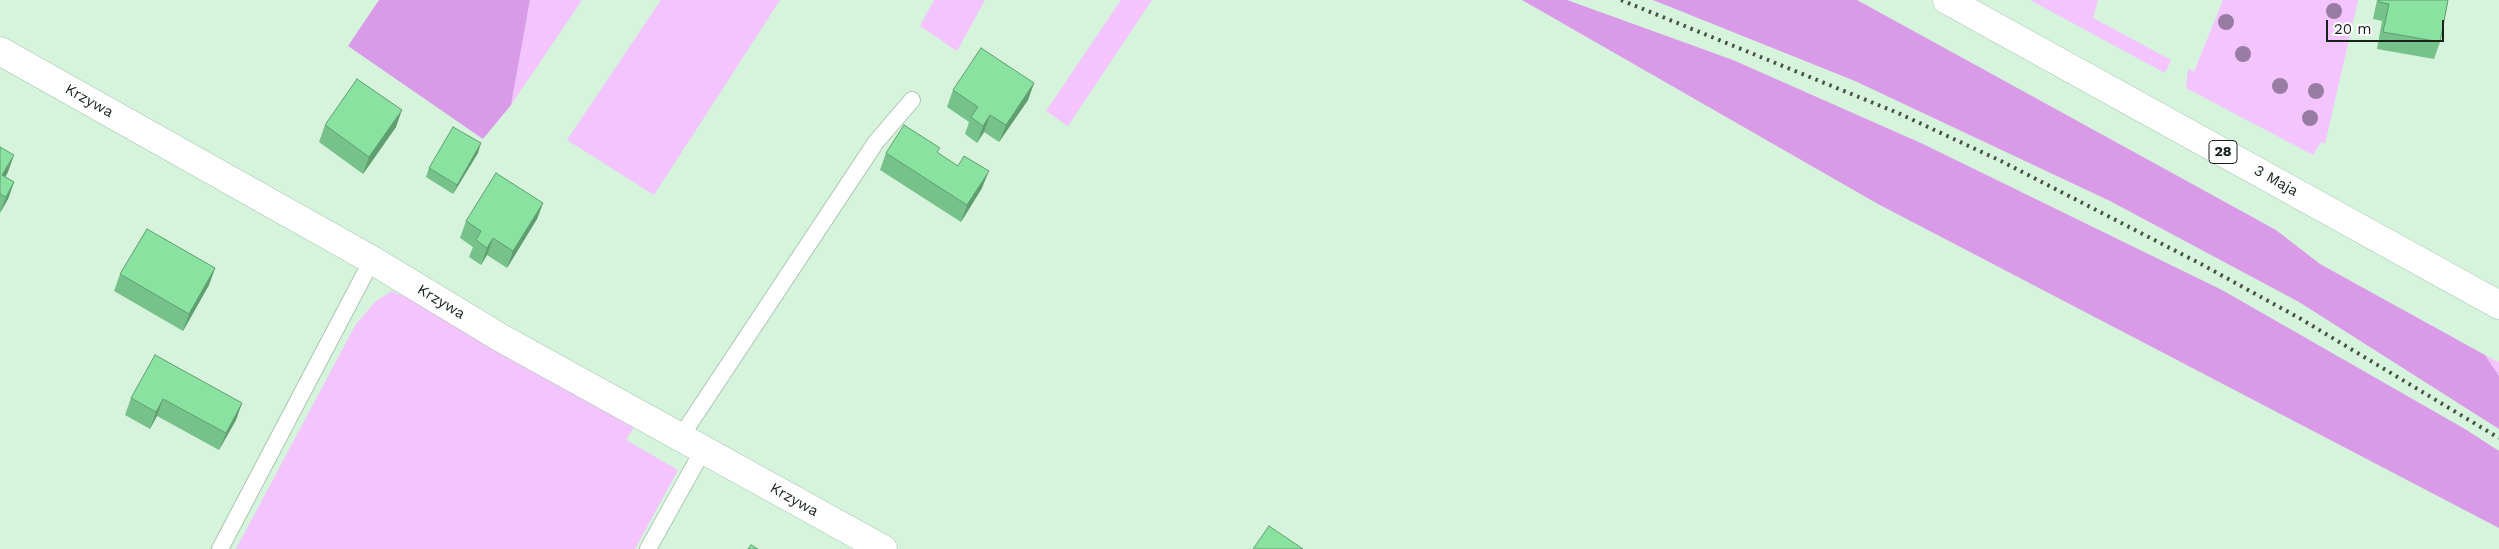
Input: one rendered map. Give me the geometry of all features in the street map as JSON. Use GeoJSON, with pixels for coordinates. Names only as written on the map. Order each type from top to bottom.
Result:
{"type":"FeatureCollection","features":[{"type":"Feature","properties":{"kind":"street","name":"3 Maja"},"geometry":{"type":"LineString","coordinates":[[1948,0],[2499,304]]}},
{"type":"Feature","properties":{"kind":"street","name":"Krzywa"},"geometry":{"type":"LineString","coordinates":[[0,51],[372,260],[500,338],[883,549]]}},
{"type":"Feature","properties":{"kind":"lane"},"geometry":{"type":"LineString","coordinates":[[648,549],[692,444],[876,142],[912,100]]}},
{"type":"Feature","properties":{"kind":"lane"},"geometry":{"type":"LineString","coordinates":[[220,549],[372,260]]}},
{"type":"Feature","properties":{"kind":"shaded area"},"geometry":{"type":"Polygon","coordinates":[[[379,0],[530,0],[511,105],[483,139],[348,46],[379,0]]]}},
{"type":"Feature","properties":{"kind":"shaded area"},"geometry":{"type":"Polygon","coordinates":[[[530,0],[582,0],[511,105],[530,0]]]}},
{"type":"Feature","properties":{"kind":"shaded area"},"geometry":{"type":"Polygon","coordinates":[[[661,0],[780,0],[654,195],[567,140],[661,0]]]}},
{"type":"Feature","properties":{"kind":"shaded area"},"geometry":{"type":"Polygon","coordinates":[[[934,0],[985,0],[957,51],[920,26],[934,0]]]}},
{"type":"Feature","properties":{"kind":"shaded area"},"geometry":{"type":"Polygon","coordinates":[[[1121,0],[1152,0],[1068,126],[1046,111],[1121,0]]]}},
{"type":"Feature","properties":{"kind":"shaded area"},"geometry":{"type":"Polygon","coordinates":[[[1522,0],[1567,0],[1733,60],[1923,144],[2222,290],[2465,429],[2499,451],[2499,528],[1878,204],[1522,0]]]}},
{"type":"Feature","properties":{"kind":"shaded area"},"geometry":{"type":"Polygon","coordinates":[[[1653,0],[1857,0],[2276,230],[2320,264],[2485,355],[2499,376],[2499,429],[2299,302],[2110,201],[1855,81],[1653,0]]]}},
{"type":"Feature","properties":{"kind":"shaded area"},"geometry":{"type":"Polygon","coordinates":[[[2030,0],[2098,0],[2093,18],[2171,60],[2165,73],[2030,0]]]}},
{"type":"Feature","properties":{"kind":"shaded area"},"geometry":{"type":"Polygon","coordinates":[[[2223,0],[2358,0],[2325,144],[2321,142],[2313,155],[2186,88],[2188,69],[2194,72],[2223,0]]]}},
{"type":"Feature","properties":{"kind":"shaded area"},"geometry":{"type":"Polygon","coordinates":[[[392,291],[454,319],[637,423],[626,440],[678,470],[635,549],[236,549],[356,324],[376,301],[392,291]]]}},
{"type":"Feature","properties":{"kind":"shaded area"},"geometry":{"type":"Polygon","coordinates":[[[2485,355],[2499,362],[2499,376],[2485,355]]]}},
{"type":"Feature","properties":{"kind":"building"},"geometry":{"type":"Polygon","coordinates":[[[2379,0],[2448,0],[2440,42],[2383,32],[2389,4],[2379,2],[2379,0]]]}},
{"type":"Feature","properties":{"kind":"building"},"geometry":{"type":"Polygon","coordinates":[[[981,48],[1034,83],[1006,125],[990,115],[983,126],[971,117],[978,107],[953,90],[981,48]]]}},
{"type":"Feature","properties":{"kind":"building"},"geometry":{"type":"Polygon","coordinates":[[[357,79],[402,110],[369,157],[325,125],[357,79]]]}},
{"type":"Feature","properties":{"kind":"building"},"geometry":{"type":"Polygon","coordinates":[[[904,125],[940,148],[937,152],[958,166],[964,156],[989,171],[967,205],[886,153],[904,125]]]}},
{"type":"Feature","properties":{"kind":"building"},"geometry":{"type":"Polygon","coordinates":[[[453,127],[481,143],[457,185],[429,168],[453,127]]]}},
{"type":"Feature","properties":{"kind":"building"},"geometry":{"type":"Polygon","coordinates":[[[0,147],[14,155],[2,175],[14,182],[6,197],[0,194],[0,147]]]}},
{"type":"Feature","properties":{"kind":"building"},"geometry":{"type":"Polygon","coordinates":[[[496,173],[543,203],[513,251],[493,238],[487,248],[476,240],[481,231],[466,221],[496,173]]]}},
{"type":"Feature","properties":{"kind":"building"},"geometry":{"type":"Polygon","coordinates":[[[147,229],[215,268],[189,314],[120,274],[147,229]]]}},
{"type":"Feature","properties":{"kind":"building"},"geometry":{"type":"Polygon","coordinates":[[[155,355],[242,403],[226,433],[163,399],[156,412],[131,398],[155,355]]]}},
{"type":"Feature","properties":{"kind":"building"},"geometry":{"type":"Polygon","coordinates":[[[1269,526],[1303,549],[1253,549],[1269,526]]]}},
{"type":"Feature","properties":{"kind":"building"},"geometry":{"type":"Polygon","coordinates":[[[751,545],[758,549],[748,549],[751,545]]]}},
{"type":"Feature","properties":{"kind":"railway"},"geometry":{"type":"LineString","coordinates":[[1621,0],[1898,113],[2001,161],[2201,264],[2301,319],[2499,438]]}}]}
